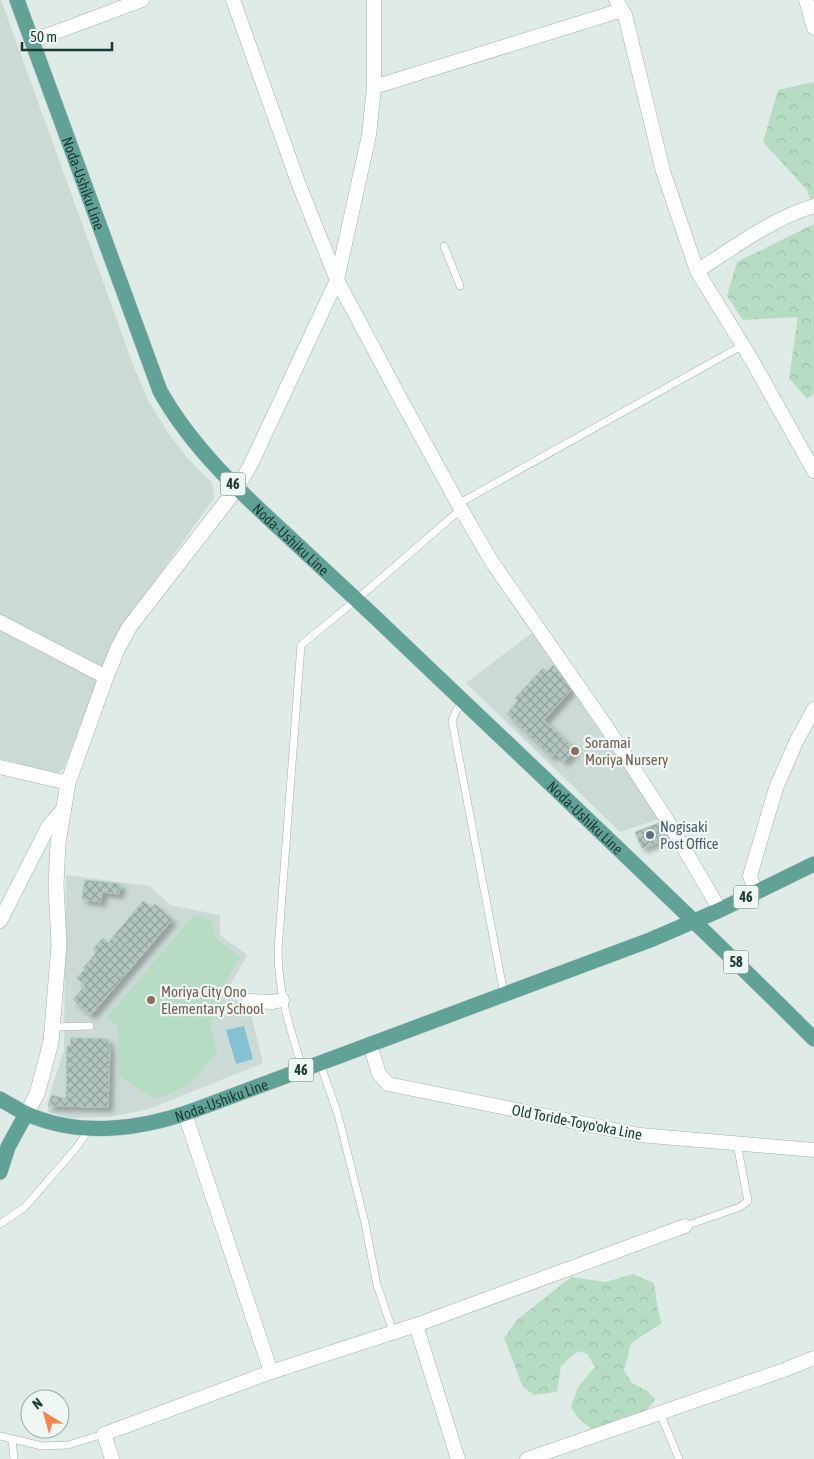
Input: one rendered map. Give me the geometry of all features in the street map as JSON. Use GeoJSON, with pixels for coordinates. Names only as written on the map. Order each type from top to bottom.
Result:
{"type":"FeatureCollection","features":[{"type":"Feature","properties":{"kind":"main road","name":"Noda-Ushiku Line"},"geometry":{"type":"LineString","coordinates":[[17,0],[160,391],[185,431],[237,488],[694,922]]}},
{"type":"Feature","properties":{"kind":"main road","name":"Noda-Ushiku Line"},"geometry":{"type":"LineString","coordinates":[[0,1099],[26,1114],[51,1123],[89,1130],[147,1123],[185,1114],[641,944],[720,910],[814,864]]}},
{"type":"Feature","properties":{"kind":"main road","name":"58"},"geometry":{"type":"LineString","coordinates":[[694,922],[814,1039]]}},
{"type":"Feature","properties":{"kind":"main road"},"geometry":{"type":"LineString","coordinates":[[0,1172],[5,1141],[26,1114]]}},
{"type":"Feature","properties":{"kind":"street"},"geometry":{"type":"LineString","coordinates":[[32,41],[142,0]]}},
{"type":"Feature","properties":{"kind":"street"},"geometry":{"type":"LineString","coordinates":[[233,0],[299,185],[338,280],[459,507],[492,562],[606,726],[720,910]]}},
{"type":"Feature","properties":{"kind":"street"},"geometry":{"type":"LineString","coordinates":[[26,1114],[37,1094],[48,1056],[53,1027],[59,945],[56,885],[58,843],[68,783],[118,648],[130,626],[237,488],[252,464],[338,280],[368,135],[374,87],[374,0]]}},
{"type":"Feature","properties":{"kind":"street"},"geometry":{"type":"LineString","coordinates":[[806,0],[814,28]]}},
{"type":"Feature","properties":{"kind":"street"},"geometry":{"type":"LineString","coordinates":[[374,87],[619,5],[625,15],[663,171],[697,271],[743,345],[814,471]]}},
{"type":"Feature","properties":{"kind":"street"},"geometry":{"type":"LineString","coordinates":[[697,271],[772,223],[795,212],[814,206]]}},
{"type":"Feature","properties":{"kind":"street"},"geometry":{"type":"LineString","coordinates":[[0,622],[106,677]]}},
{"type":"Feature","properties":{"kind":"street"},"geometry":{"type":"LineString","coordinates":[[756,893],[750,876],[776,788],[796,742],[814,708]]}},
{"type":"Feature","properties":{"kind":"street"},"geometry":{"type":"LineString","coordinates":[[0,767],[68,783]]}},
{"type":"Feature","properties":{"kind":"street"},"geometry":{"type":"LineString","coordinates":[[0,921],[49,825],[64,809]]}},
{"type":"Feature","properties":{"kind":"street"},"geometry":{"type":"LineString","coordinates":[[249,1000],[273,1002],[282,1000]]}},
{"type":"Feature","properties":{"kind":"street","name":"Old Toride-Toyo'oka Line"},"geometry":{"type":"LineString","coordinates":[[370,1044],[379,1074],[388,1084],[640,1135],[814,1150]]}},
{"type":"Feature","properties":{"kind":"street"},"geometry":{"type":"LineString","coordinates":[[185,1114],[271,1372]]}},
{"type":"Feature","properties":{"kind":"street"},"geometry":{"type":"LineString","coordinates":[[112,1459],[104,1434],[271,1372],[416,1325],[685,1226]]}},
{"type":"Feature","properties":{"kind":"street"},"geometry":{"type":"LineString","coordinates":[[416,1325],[458,1459]]}},
{"type":"Feature","properties":{"kind":"street"},"geometry":{"type":"LineString","coordinates":[[527,1459],[814,1358]]}},
{"type":"Feature","properties":{"kind":"lane"},"geometry":{"type":"LineString","coordinates":[[444,246],[460,286]]}},
{"type":"Feature","properties":{"kind":"lane"},"geometry":{"type":"LineString","coordinates":[[303,1069],[282,1000],[278,975],[278,950],[301,645],[356,600],[459,507],[743,345]]}},
{"type":"Feature","properties":{"kind":"lane"},"geometry":{"type":"LineString","coordinates":[[463,702],[456,711],[452,721],[504,995]]}},
{"type":"Feature","properties":{"kind":"lane"},"geometry":{"type":"LineString","coordinates":[[53,1027],[90,1026]]}},
{"type":"Feature","properties":{"kind":"lane"},"geometry":{"type":"LineString","coordinates":[[320,1063],[338,1115],[365,1224],[377,1285],[393,1332]]}},
{"type":"Feature","properties":{"kind":"lane"},"geometry":{"type":"LineString","coordinates":[[0,1224],[25,1206],[76,1148],[89,1130]]}},
{"type":"Feature","properties":{"kind":"lane"},"geometry":{"type":"LineString","coordinates":[[685,1226],[740,1207],[748,1201],[737,1144]]}},
{"type":"Feature","properties":{"kind":"lane"},"geometry":{"type":"LineString","coordinates":[[660,1413],[679,1459]]}},
{"type":"Feature","properties":{"kind":"lane"},"geometry":{"type":"LineString","coordinates":[[0,1436],[42,1446],[68,1445],[104,1434]]}},
{"type":"Feature","properties":{"kind":"lane"},"geometry":{"type":"LineString","coordinates":[[12,1439],[14,1459]]}},
{"type":"Feature","properties":{"kind":"shaded area"},"geometry":{"type":"Polygon","coordinates":[[[0,0],[134,367],[148,400],[168,433],[189,460],[212,483],[214,498],[143,597],[99,676],[64,768],[57,773],[0,759],[0,0]]]}},
{"type":"Feature","properties":{"kind":"shaded area","name":"Soramai Moriya Nursery"},"geometry":{"type":"Polygon","coordinates":[[[533,632],[659,819],[620,832],[466,683],[533,632]]]}},
{"type":"Feature","properties":{"kind":"shaded area","name":"Moriya City Ono Elementary School"},"geometry":{"type":"Polygon","coordinates":[[[66,875],[150,886],[170,905],[220,915],[220,935],[247,955],[225,995],[249,1006],[263,1063],[149,1109],[109,1117],[70,1118],[48,1112],[49,1097],[64,1050],[66,875]]]}},
{"type":"Feature","properties":{"kind":"green space"},"geometry":{"type":"Polygon","coordinates":[[[814,82],[814,210],[807,190],[763,142],[778,90],[814,82]]]}},
{"type":"Feature","properties":{"kind":"green space"},"geometry":{"type":"Polygon","coordinates":[[[814,224],[814,394],[807,399],[789,378],[798,317],[743,320],[727,296],[737,262],[814,224]]]}},
{"type":"Feature","properties":{"kind":"green space"},"geometry":{"type":"Polygon","coordinates":[[[194,915],[212,921],[216,939],[241,957],[233,967],[220,997],[224,1005],[209,1022],[217,1051],[190,1085],[155,1099],[119,1076],[118,1027],[107,1017],[194,915]]]}},
{"type":"Feature","properties":{"kind":"green space"},"geometry":{"type":"Polygon","coordinates":[[[633,1274],[654,1283],[658,1311],[662,1323],[631,1343],[624,1370],[632,1383],[647,1391],[655,1399],[648,1409],[593,1430],[578,1418],[571,1407],[578,1387],[595,1367],[587,1354],[578,1351],[561,1366],[557,1392],[534,1395],[523,1387],[504,1338],[518,1319],[571,1277],[606,1282],[633,1274]]]}},
{"type":"Feature","properties":{"kind":"water"},"geometry":{"type":"Polygon","coordinates":[[[244,1026],[253,1059],[236,1064],[226,1030],[244,1026]]]}},
{"type":"Feature","properties":{"kind":"building"},"geometry":{"type":"Polygon","coordinates":[[[553,665],[571,690],[544,720],[575,750],[564,762],[555,753],[552,757],[507,714],[518,701],[515,698],[543,668],[547,672],[553,665]]]}},
{"type":"Feature","properties":{"kind":"building"},"geometry":{"type":"Polygon","coordinates":[[[659,823],[667,839],[642,848],[635,832],[659,823]]]}},
{"type":"Feature","properties":{"kind":"building"},"geometry":{"type":"Polygon","coordinates":[[[85,880],[121,884],[119,894],[102,892],[101,902],[82,899],[85,880]]]}},
{"type":"Feature","properties":{"kind":"building"},"geometry":{"type":"Polygon","coordinates":[[[143,901],[152,908],[155,904],[172,920],[91,1015],[73,1000],[85,985],[77,978],[96,953],[93,949],[103,938],[108,943],[143,901]]]}},
{"type":"Feature","properties":{"kind":"building"},"geometry":{"type":"Polygon","coordinates":[[[71,1038],[108,1039],[108,1047],[110,1047],[108,1107],[48,1106],[52,1095],[66,1099],[67,1046],[70,1046],[71,1038]]]}},
{"type":"Feature","properties":{"kind":"place","name":"Soramai Moriya Nursery"},"geometry":{"type":"Point","coordinates":[575,751]}},
{"type":"Feature","properties":{"kind":"place","name":"Nogisaki Post Office"},"geometry":{"type":"Point","coordinates":[650,835]}},
{"type":"Feature","properties":{"kind":"place","name":"Moriya City Ono Elementary School"},"geometry":{"type":"Point","coordinates":[151,1000]}}]}
